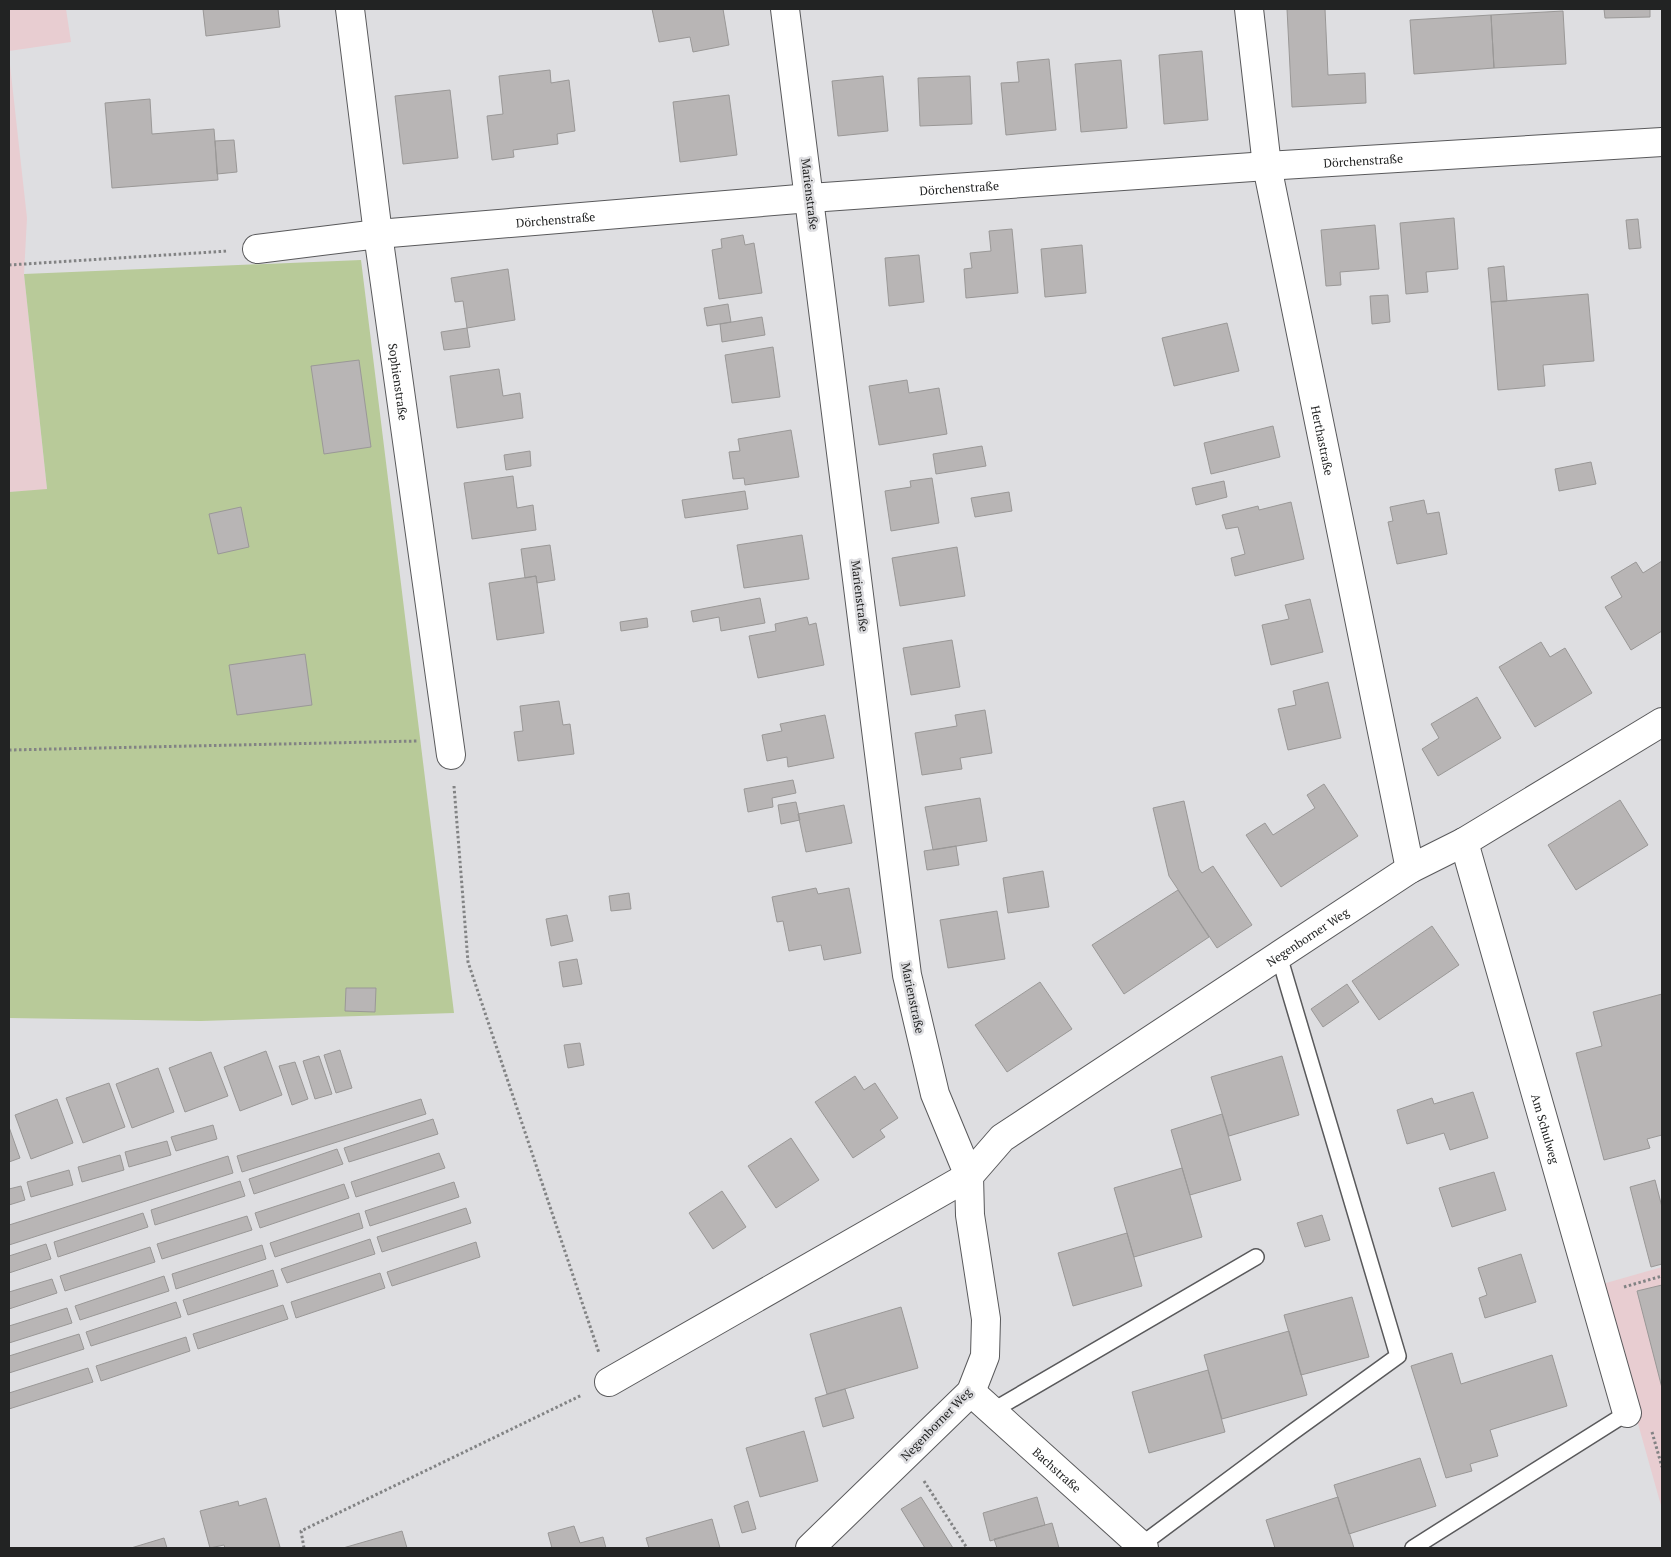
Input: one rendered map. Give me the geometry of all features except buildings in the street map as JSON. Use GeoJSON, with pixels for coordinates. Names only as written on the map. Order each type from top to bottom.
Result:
{"type":"FeatureCollection","features":[{"type":"Feature","properties":{"kind":"street","name":"Sophienstraße"},"geometry":{"type":"LineString","coordinates":[[350,9],[378,234],[451,748]]}},
{"type":"Feature","properties":{"kind":"street","name":"Marienstraße"},"geometry":{"type":"LineString","coordinates":[[785,9],[907,975],[934,1094],[968,1176]]}},
{"type":"Feature","properties":{"kind":"street","name":"Herthastraße"},"geometry":{"type":"LineString","coordinates":[[1249,9],[1267,166],[1410,869]]}},
{"type":"Feature","properties":{"kind":"street","name":"Dörchenstraße"},"geometry":{"type":"LineString","coordinates":[[258,249],[378,234],[810,198],[1267,166],[1662,142]]}},
{"type":"Feature","properties":{"kind":"street","name":"Negenborner Weg"},"geometry":{"type":"LineString","coordinates":[[609,1382],[968,1176],[1002,1138],[1410,869],[1464,842],[1662,722]]}},
{"type":"Feature","properties":{"kind":"street","name":"Am Schulweg"},"geometry":{"type":"LineString","coordinates":[[1464,842],[1627,1414]]}},
{"type":"Feature","properties":{"kind":"street","name":"Negenborner Weg"},"geometry":{"type":"LineString","coordinates":[[810,1548],[970,1392],[985,1356],[986,1319],[970,1215],[968,1176]]}},
{"type":"Feature","properties":{"kind":"street","name":"Bachstraße"},"geometry":{"type":"LineString","coordinates":[[970,1392],[1143,1547]]}},
{"type":"Feature","properties":{"kind":"lane"},"geometry":{"type":"LineString","coordinates":[[1143,1547],[1290,1434],[1398,1356],[1279,956]]}},
{"type":"Feature","properties":{"kind":"lane"},"geometry":{"type":"LineString","coordinates":[[992,1411],[1256,1257]]}},
{"type":"Feature","properties":{"kind":"lane"},"geometry":{"type":"LineString","coordinates":[[1413,1548],[1627,1414]]}},
{"type":"Feature","properties":{"kind":"path"},"geometry":{"type":"LineString","coordinates":[[9,265],[258,249]]}},
{"type":"Feature","properties":{"kind":"path"},"geometry":{"type":"LineString","coordinates":[[9,750],[451,748],[468,962],[609,1382],[301,1531],[304,1548]]}},
{"type":"Feature","properties":{"kind":"path"},"geometry":{"type":"LineString","coordinates":[[1593,1295],[1662,1276]]}},
{"type":"Feature","properties":{"kind":"path"},"geometry":{"type":"LineString","coordinates":[[907,1454],[967,1548]]}},
{"type":"Feature","properties":{"kind":"shaded area"},"geometry":{"type":"Polygon","coordinates":[[[9,9],[66,9],[71,42],[9,51],[9,9]]]}},
{"type":"Feature","properties":{"kind":"shaded area"},"geometry":{"type":"Polygon","coordinates":[[[9,56],[27,218],[24,274],[47,490],[9,492],[9,56]]]}},
{"type":"Feature","properties":{"kind":"shaded area"},"geometry":{"type":"Polygon","coordinates":[[[1662,1267],[1662,1509],[1599,1285],[1662,1267]]]}},
{"type":"Feature","properties":{"kind":"green space"},"geometry":{"type":"Polygon","coordinates":[[[361,260],[454,1013],[201,1021],[9,1018],[9,492],[47,489],[24,274],[361,260]]]}}]}
